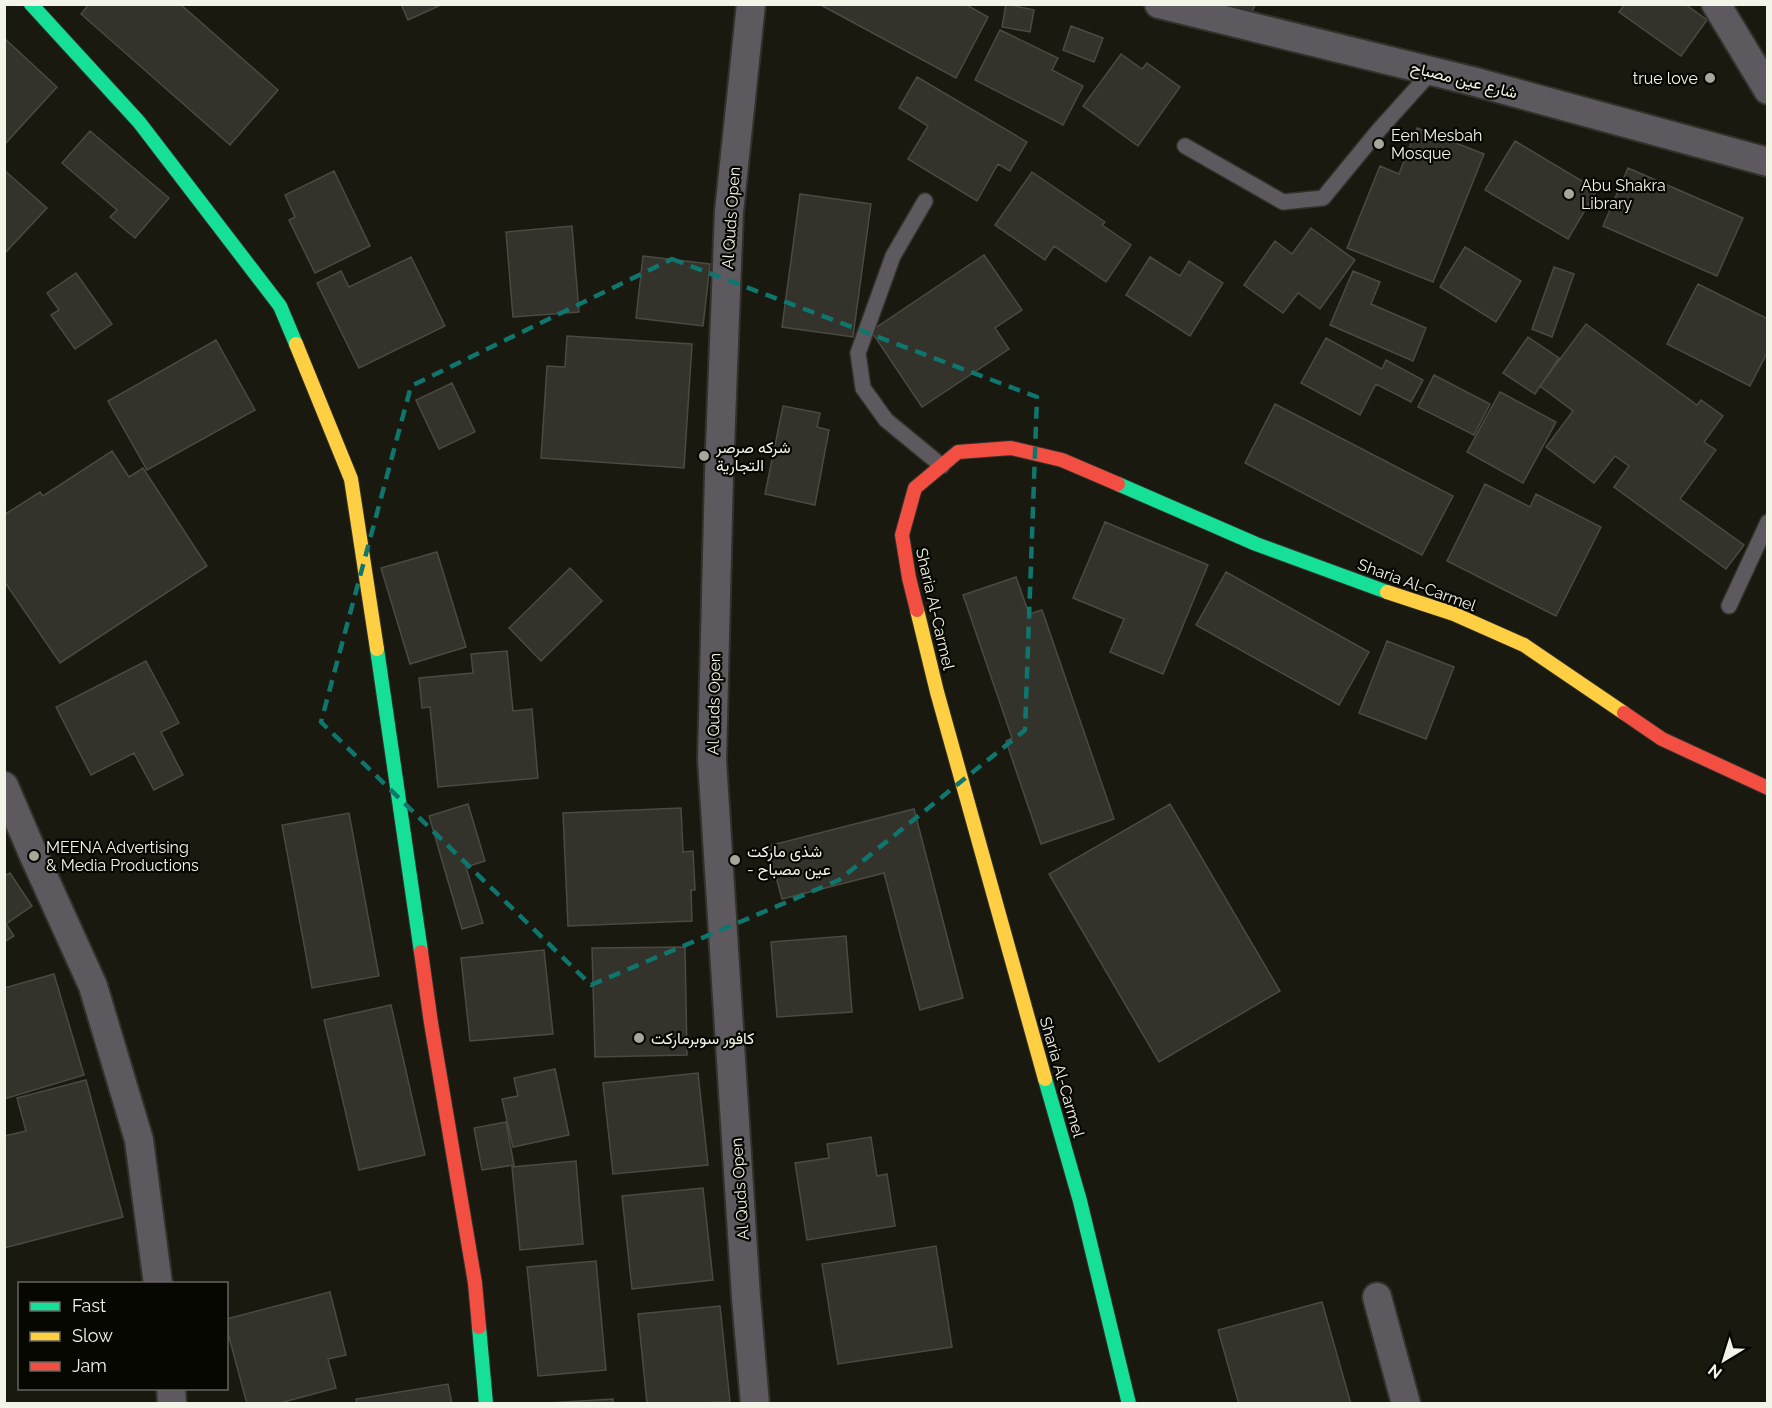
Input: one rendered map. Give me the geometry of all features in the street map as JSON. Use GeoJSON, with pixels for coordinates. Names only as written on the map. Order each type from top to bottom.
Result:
{"type":"FeatureCollection","features":[{"type":"Feature","properties":{"kind":"street"},"geometry":{"type":"LineString","coordinates":[[31,4],[139,122],[280,306],[351,479],[431,1023],[476,1283],[486,1404]]}},
{"type":"Feature","properties":{"kind":"street","name":"Al Quds Open"},"geometry":{"type":"LineString","coordinates":[[751,4],[729,212],[719,473],[712,760],[746,1297],[755,1404]]}},
{"type":"Feature","properties":{"kind":"street","name":"شارع عين مصباح"},"geometry":{"type":"LineString","coordinates":[[1159,4],[1432,71],[1767,162]]}},
{"type":"Feature","properties":{"kind":"street"},"geometry":{"type":"LineString","coordinates":[[1716,4],[1767,90]]}},
{"type":"Feature","properties":{"kind":"street","name":"Sharia Al-Carmel"},"geometry":{"type":"LineString","coordinates":[[1129,1404],[1080,1201],[984,865],[909,578],[902,535],[915,488],[958,452],[1011,448],[1062,460],[1256,544],[1386,592],[1454,614],[1524,645],[1662,739],[1767,788]]}},
{"type":"Feature","properties":{"kind":"street"},"geometry":{"type":"LineString","coordinates":[[4,786],[93,986],[139,1140],[158,1282]]}},
{"type":"Feature","properties":{"kind":"street"},"geometry":{"type":"LineString","coordinates":[[1377,1297],[1406,1404]]}},
{"type":"Feature","properties":{"kind":"lane"},"geometry":{"type":"LineString","coordinates":[[1185,146],[1283,202],[1323,198],[1378,131],[1432,71]]}},
{"type":"Feature","properties":{"kind":"lane"},"geometry":{"type":"LineString","coordinates":[[925,201],[893,256],[858,353],[863,388],[886,420],[942,466]]}},
{"type":"Feature","properties":{"kind":"lane"},"geometry":{"type":"LineString","coordinates":[[1729,606],[1767,522]]}},
{"type":"Feature","properties":{"kind":"highlighted area"},"geometry":{"type":"Polygon","coordinates":[[[672,259],[1037,397],[1025,730],[839,880],[591,985],[321,722],[411,386],[672,259]]]}},
{"type":"Feature","properties":{"kind":"building"},"geometry":{"type":"Polygon","coordinates":[[[89,4],[180,4],[278,90],[230,145],[81,14],[89,4]]]}},
{"type":"Feature","properties":{"kind":"building"},"geometry":{"type":"Polygon","coordinates":[[[401,4],[443,4],[408,20],[401,4]]]}},
{"type":"Feature","properties":{"kind":"building"},"geometry":{"type":"Polygon","coordinates":[[[819,4],[965,4],[988,17],[956,78],[819,4]]]}},
{"type":"Feature","properties":{"kind":"building"},"geometry":{"type":"Polygon","coordinates":[[[1006,4],[1034,10],[1030,32],[1002,27],[1006,4]]]}},
{"type":"Feature","properties":{"kind":"building"},"geometry":{"type":"Polygon","coordinates":[[[1230,4],[1256,4],[1249,16],[1230,4]]]}},
{"type":"Feature","properties":{"kind":"building"},"geometry":{"type":"Polygon","coordinates":[[[1625,4],[1685,4],[1707,20],[1681,56],[1619,12],[1625,4]]]}},
{"type":"Feature","properties":{"kind":"building"},"geometry":{"type":"Polygon","coordinates":[[[1071,26],[1103,38],[1094,62],[1063,50],[1071,26]]]}},
{"type":"Feature","properties":{"kind":"building"},"geometry":{"type":"Polygon","coordinates":[[[1000,30],[1058,58],[1052,70],[1083,86],[1063,125],[975,80],[1000,30]]]}},
{"type":"Feature","properties":{"kind":"building"},"geometry":{"type":"Polygon","coordinates":[[[4,38],[57,87],[4,145],[4,38]]]}},
{"type":"Feature","properties":{"kind":"building"},"geometry":{"type":"Polygon","coordinates":[[[1121,54],[1142,69],[1147,63],[1180,87],[1138,146],[1083,106],[1121,54]]]}},
{"type":"Feature","properties":{"kind":"building"},"geometry":{"type":"Polygon","coordinates":[[[917,77],[1027,142],[1010,171],[998,164],[977,201],[908,159],[928,126],[899,108],[917,77]]]}},
{"type":"Feature","properties":{"kind":"building"},"geometry":{"type":"Polygon","coordinates":[[[1417,128],[1484,154],[1433,282],[1347,248],[1380,166],[1399,174],[1417,128]]]}},
{"type":"Feature","properties":{"kind":"building"},"geometry":{"type":"Polygon","coordinates":[[[90,131],[169,198],[135,238],[110,217],[117,210],[62,163],[90,131]]]}},
{"type":"Feature","properties":{"kind":"building"},"geometry":{"type":"Polygon","coordinates":[[[1515,141],[1597,190],[1568,239],[1485,190],[1515,141]]]}},
{"type":"Feature","properties":{"kind":"building"},"geometry":{"type":"Polygon","coordinates":[[[1628,168],[1743,218],[1717,276],[1603,226],[1628,168]]]}},
{"type":"Feature","properties":{"kind":"building"},"geometry":{"type":"Polygon","coordinates":[[[4,170],[47,208],[4,254],[4,170]]]}},
{"type":"Feature","properties":{"kind":"building"},"geometry":{"type":"Polygon","coordinates":[[[334,171],[370,246],[315,273],[289,220],[295,217],[285,195],[334,171]]]}},
{"type":"Feature","properties":{"kind":"building"},"geometry":{"type":"Polygon","coordinates":[[[1032,172],[1105,222],[1102,225],[1131,245],[1106,282],[1054,246],[1045,260],[995,225],[1032,172]]]}},
{"type":"Feature","properties":{"kind":"building"},"geometry":{"type":"Polygon","coordinates":[[[800,194],[871,204],[853,337],[782,327],[800,194]]]}},
{"type":"Feature","properties":{"kind":"building"},"geometry":{"type":"Polygon","coordinates":[[[572,226],[579,312],[513,317],[506,232],[572,226]]]}},
{"type":"Feature","properties":{"kind":"building"},"geometry":{"type":"Polygon","coordinates":[[[1311,228],[1355,260],[1320,309],[1298,293],[1283,313],[1244,285],[1275,241],[1292,254],[1311,228]]]}},
{"type":"Feature","properties":{"kind":"building"},"geometry":{"type":"Polygon","coordinates":[[[1465,247],[1521,281],[1496,322],[1440,287],[1465,247]]]}},
{"type":"Feature","properties":{"kind":"building"},"geometry":{"type":"Polygon","coordinates":[[[984,255],[1022,310],[995,328],[1009,349],[922,407],[871,331],[984,255]]]}},
{"type":"Feature","properties":{"kind":"building"},"geometry":{"type":"Polygon","coordinates":[[[643,256],[710,264],[703,326],[636,318],[643,256]]]}},
{"type":"Feature","properties":{"kind":"building"},"geometry":{"type":"Polygon","coordinates":[[[411,257],[445,326],[359,368],[317,283],[341,271],[349,287],[411,257]]]}},
{"type":"Feature","properties":{"kind":"building"},"geometry":{"type":"Polygon","coordinates":[[[1150,257],[1180,276],[1189,261],[1223,283],[1190,336],[1126,295],[1150,257]]]}},
{"type":"Feature","properties":{"kind":"building"},"geometry":{"type":"Polygon","coordinates":[[[1554,267],[1574,274],[1552,337],[1532,329],[1554,267]]]}},
{"type":"Feature","properties":{"kind":"building"},"geometry":{"type":"Polygon","coordinates":[[[1353,271],[1380,282],[1371,304],[1426,328],[1413,361],[1330,325],[1353,271]]]}},
{"type":"Feature","properties":{"kind":"building"},"geometry":{"type":"Polygon","coordinates":[[[76,273],[112,324],[75,349],[51,315],[59,310],[47,293],[76,273]]]}},
{"type":"Feature","properties":{"kind":"building"},"geometry":{"type":"Polygon","coordinates":[[[1698,284],[1768,319],[1768,351],[1750,386],[1667,344],[1698,284]]]}},
{"type":"Feature","properties":{"kind":"building"},"geometry":{"type":"Polygon","coordinates":[[[1586,324],[1697,405],[1701,400],[1723,416],[1704,442],[1716,450],[1680,499],[1744,545],[1726,569],[1614,487],[1629,466],[1615,456],[1594,483],[1546,447],[1573,411],[1540,386],[1586,324]]]}},
{"type":"Feature","properties":{"kind":"building"},"geometry":{"type":"Polygon","coordinates":[[[567,336],[692,344],[684,468],[541,458],[547,366],[565,367],[567,336]]]}},
{"type":"Feature","properties":{"kind":"building"},"geometry":{"type":"Polygon","coordinates":[[[1528,337],[1559,358],[1535,394],[1503,373],[1528,337]]]}},
{"type":"Feature","properties":{"kind":"building"},"geometry":{"type":"Polygon","coordinates":[[[1326,338],[1382,369],[1386,360],[1423,380],[1411,402],[1376,384],[1360,415],[1301,383],[1326,338]]]}},
{"type":"Feature","properties":{"kind":"building"},"geometry":{"type":"Polygon","coordinates":[[[216,340],[255,410],[147,470],[108,401],[216,340]]]}},
{"type":"Feature","properties":{"kind":"building"},"geometry":{"type":"Polygon","coordinates":[[[1434,375],[1490,404],[1474,435],[1418,407],[1434,375]]]}},
{"type":"Feature","properties":{"kind":"building"},"geometry":{"type":"Polygon","coordinates":[[[452,383],[475,432],[439,449],[416,400],[452,383]]]}},
{"type":"Feature","properties":{"kind":"building"},"geometry":{"type":"Polygon","coordinates":[[[1500,392],[1556,422],[1523,483],[1467,452],[1500,392]]]}},
{"type":"Feature","properties":{"kind":"building"},"geometry":{"type":"Polygon","coordinates":[[[1275,404],[1453,496],[1422,555],[1245,463],[1275,404]]]}},
{"type":"Feature","properties":{"kind":"building"},"geometry":{"type":"Polygon","coordinates":[[[783,406],[820,413],[817,427],[829,430],[815,505],[765,494],[783,406]]]}},
{"type":"Feature","properties":{"kind":"building"},"geometry":{"type":"Polygon","coordinates":[[[112,451],[129,477],[143,468],[207,566],[60,663],[4,581],[4,515],[40,492],[43,496],[112,451]]]}},
{"type":"Feature","properties":{"kind":"building"},"geometry":{"type":"Polygon","coordinates":[[[1485,484],[1530,507],[1536,494],[1601,527],[1556,616],[1447,561],[1485,484]]]}},
{"type":"Feature","properties":{"kind":"building"},"geometry":{"type":"Polygon","coordinates":[[[1105,522],[1208,565],[1163,674],[1110,652],[1124,619],[1073,598],[1105,522]]]}},
{"type":"Feature","properties":{"kind":"building"},"geometry":{"type":"Polygon","coordinates":[[[437,552],[466,647],[410,664],[381,568],[437,552]]]}},
{"type":"Feature","properties":{"kind":"building"},"geometry":{"type":"Polygon","coordinates":[[[570,568],[602,601],[541,661],[509,628],[570,568]]]}},
{"type":"Feature","properties":{"kind":"building"},"geometry":{"type":"Polygon","coordinates":[[[1226,572],[1369,652],[1339,705],[1196,625],[1226,572]]]}},
{"type":"Feature","properties":{"kind":"building"},"geometry":{"type":"Polygon","coordinates":[[[1016,577],[1029,614],[1042,610],[1114,819],[1041,844],[1006,741],[1012,738],[963,595],[1016,577]]]}},
{"type":"Feature","properties":{"kind":"building"},"geometry":{"type":"Polygon","coordinates":[[[1387,641],[1454,667],[1426,739],[1359,713],[1387,641]]]}},
{"type":"Feature","properties":{"kind":"building"},"geometry":{"type":"Polygon","coordinates":[[[507,651],[513,711],[532,709],[538,778],[438,787],[430,707],[422,708],[419,678],[473,673],[471,654],[507,651]]]}},
{"type":"Feature","properties":{"kind":"building"},"geometry":{"type":"Polygon","coordinates":[[[146,661],[179,723],[161,732],[183,775],[154,790],[134,753],[91,775],[56,707],[146,661]]]}},
{"type":"Feature","properties":{"kind":"building"},"geometry":{"type":"Polygon","coordinates":[[[468,804],[485,861],[466,867],[483,923],[462,929],[429,816],[468,804]]]}},
{"type":"Feature","properties":{"kind":"building"},"geometry":{"type":"Polygon","coordinates":[[[1170,804],[1280,991],[1159,1062],[1049,874],[1170,804]]]}},
{"type":"Feature","properties":{"kind":"building"},"geometry":{"type":"Polygon","coordinates":[[[681,808],[683,852],[693,851],[695,890],[691,890],[692,921],[568,926],[563,813],[681,808]]]}},
{"type":"Feature","properties":{"kind":"building"},"geometry":{"type":"Polygon","coordinates":[[[914,809],[963,998],[920,1010],[884,873],[782,899],[768,846],[914,809]]]}},
{"type":"Feature","properties":{"kind":"building"},"geometry":{"type":"Polygon","coordinates":[[[349,813],[379,976],[312,988],[282,825],[349,813]]]}},
{"type":"Feature","properties":{"kind":"building"},"geometry":{"type":"Polygon","coordinates":[[[10,873],[32,906],[6,924],[14,936],[4,942],[4,876],[10,873]]]}},
{"type":"Feature","properties":{"kind":"building"},"geometry":{"type":"Polygon","coordinates":[[[846,936],[852,1012],[777,1017],[771,942],[846,936]]]}},
{"type":"Feature","properties":{"kind":"building"},"geometry":{"type":"Polygon","coordinates":[[[685,947],[687,1055],[595,1057],[592,948],[685,947]]]}},
{"type":"Feature","properties":{"kind":"building"},"geometry":{"type":"Polygon","coordinates":[[[544,950],[553,1034],[470,1041],[461,958],[544,950]]]}},
{"type":"Feature","properties":{"kind":"building"},"geometry":{"type":"Polygon","coordinates":[[[54,974],[84,1075],[4,1099],[4,988],[54,974]]]}},
{"type":"Feature","properties":{"kind":"building"},"geometry":{"type":"Polygon","coordinates":[[[391,1005],[425,1155],[359,1170],[324,1020],[391,1005]]]}},
{"type":"Feature","properties":{"kind":"building"},"geometry":{"type":"Polygon","coordinates":[[[555,1069],[569,1135],[513,1147],[502,1099],[518,1096],[514,1078],[555,1069]]]}},
{"type":"Feature","properties":{"kind":"building"},"geometry":{"type":"Polygon","coordinates":[[[698,1073],[708,1165],[613,1174],[603,1083],[698,1073]]]}},
{"type":"Feature","properties":{"kind":"building"},"geometry":{"type":"Polygon","coordinates":[[[86,1080],[123,1217],[4,1248],[4,1136],[26,1131],[17,1098],[86,1080]]]}},
{"type":"Feature","properties":{"kind":"building"},"geometry":{"type":"Polygon","coordinates":[[[506,1122],[514,1165],[482,1170],[474,1128],[506,1122]]]}},
{"type":"Feature","properties":{"kind":"building"},"geometry":{"type":"Polygon","coordinates":[[[871,1137],[877,1176],[887,1174],[895,1226],[807,1240],[795,1163],[829,1158],[827,1144],[871,1137]]]}},
{"type":"Feature","properties":{"kind":"building"},"geometry":{"type":"Polygon","coordinates":[[[576,1161],[583,1244],[520,1250],[512,1167],[576,1161]]]}},
{"type":"Feature","properties":{"kind":"building"},"geometry":{"type":"Polygon","coordinates":[[[703,1188],[713,1280],[632,1289],[622,1196],[703,1188]]]}},
{"type":"Feature","properties":{"kind":"building"},"geometry":{"type":"Polygon","coordinates":[[[936,1246],[952,1347],[838,1364],[822,1264],[936,1246]]]}},
{"type":"Feature","properties":{"kind":"building"},"geometry":{"type":"Polygon","coordinates":[[[596,1261],[606,1370],[538,1376],[527,1267],[596,1261]]]}},
{"type":"Feature","properties":{"kind":"building"},"geometry":{"type":"Polygon","coordinates":[[[330,1292],[346,1355],[328,1359],[336,1388],[276,1404],[247,1404],[228,1333],[228,1318],[330,1292]]]}},
{"type":"Feature","properties":{"kind":"building"},"geometry":{"type":"Polygon","coordinates":[[[1322,1302],[1351,1404],[1239,1404],[1218,1330],[1322,1302]]]}},
{"type":"Feature","properties":{"kind":"building"},"geometry":{"type":"Polygon","coordinates":[[[720,1306],[730,1402],[647,1404],[638,1314],[720,1306]]]}},
{"type":"Feature","properties":{"kind":"building"},"geometry":{"type":"Polygon","coordinates":[[[448,1384],[452,1404],[357,1404],[356,1399],[448,1384]]]}},
{"type":"Feature","properties":{"kind":"building"},"geometry":{"type":"Polygon","coordinates":[[[613,1399],[613,1404],[547,1403],[613,1399]]]}},
{"type":"Feature","properties":{"kind":"traffic: fast"},"geometry":{"type":"LineString","coordinates":[[31,4],[139,122],[280,306],[296,344]]}},
{"type":"Feature","properties":{"kind":"traffic: fast"},"geometry":{"type":"LineString","coordinates":[[1118,484],[1256,544],[1387,592]]}},
{"type":"Feature","properties":{"kind":"traffic: fast"},"geometry":{"type":"LineString","coordinates":[[377,649],[421,952]]}},
{"type":"Feature","properties":{"kind":"traffic: fast"},"geometry":{"type":"LineString","coordinates":[[1045,1079],[1080,1201],[1129,1404]]}},
{"type":"Feature","properties":{"kind":"traffic: fast"},"geometry":{"type":"LineString","coordinates":[[479,1327],[486,1404]]}},
{"type":"Feature","properties":{"kind":"traffic: slow"},"geometry":{"type":"LineString","coordinates":[[296,344],[351,479],[377,649]]}},
{"type":"Feature","properties":{"kind":"traffic: slow"},"geometry":{"type":"LineString","coordinates":[[1387,592],[1454,614],[1524,645],[1624,713]]}},
{"type":"Feature","properties":{"kind":"traffic: slow"},"geometry":{"type":"LineString","coordinates":[[917,610],[937,692],[1045,1079]]}},
{"type":"Feature","properties":{"kind":"traffic: jam"},"geometry":{"type":"LineString","coordinates":[[917,610],[902,535],[915,488],[958,452],[1011,448],[1062,460],[1118,484]]}},
{"type":"Feature","properties":{"kind":"traffic: jam"},"geometry":{"type":"LineString","coordinates":[[1624,713],[1662,739],[1768,788]]}},
{"type":"Feature","properties":{"kind":"traffic: jam"},"geometry":{"type":"LineString","coordinates":[[421,952],[475,1283],[479,1327]]}},
{"type":"Feature","properties":{"kind":"place","name":"true love"},"geometry":{"type":"Point","coordinates":[1710,78]}},
{"type":"Feature","properties":{"kind":"place","name":"Een Mesbah Mosque"},"geometry":{"type":"Point","coordinates":[1379,144]}},
{"type":"Feature","properties":{"kind":"place","name":"Abu Shakra Library"},"geometry":{"type":"Point","coordinates":[1569,194]}},
{"type":"Feature","properties":{"kind":"place","name":"شركه صرصر التجارية"},"geometry":{"type":"Point","coordinates":[704,456]}},
{"type":"Feature","properties":{"kind":"place","name":"MEENA Advertising & Media Productions"},"geometry":{"type":"Point","coordinates":[34,856]}},
{"type":"Feature","properties":{"kind":"place","name":"شذى ماركت - عين مصباح"},"geometry":{"type":"Point","coordinates":[735,860]}},
{"type":"Feature","properties":{"kind":"place","name":"كافور سوبرماركت"},"geometry":{"type":"Point","coordinates":[639,1038]}}]}
